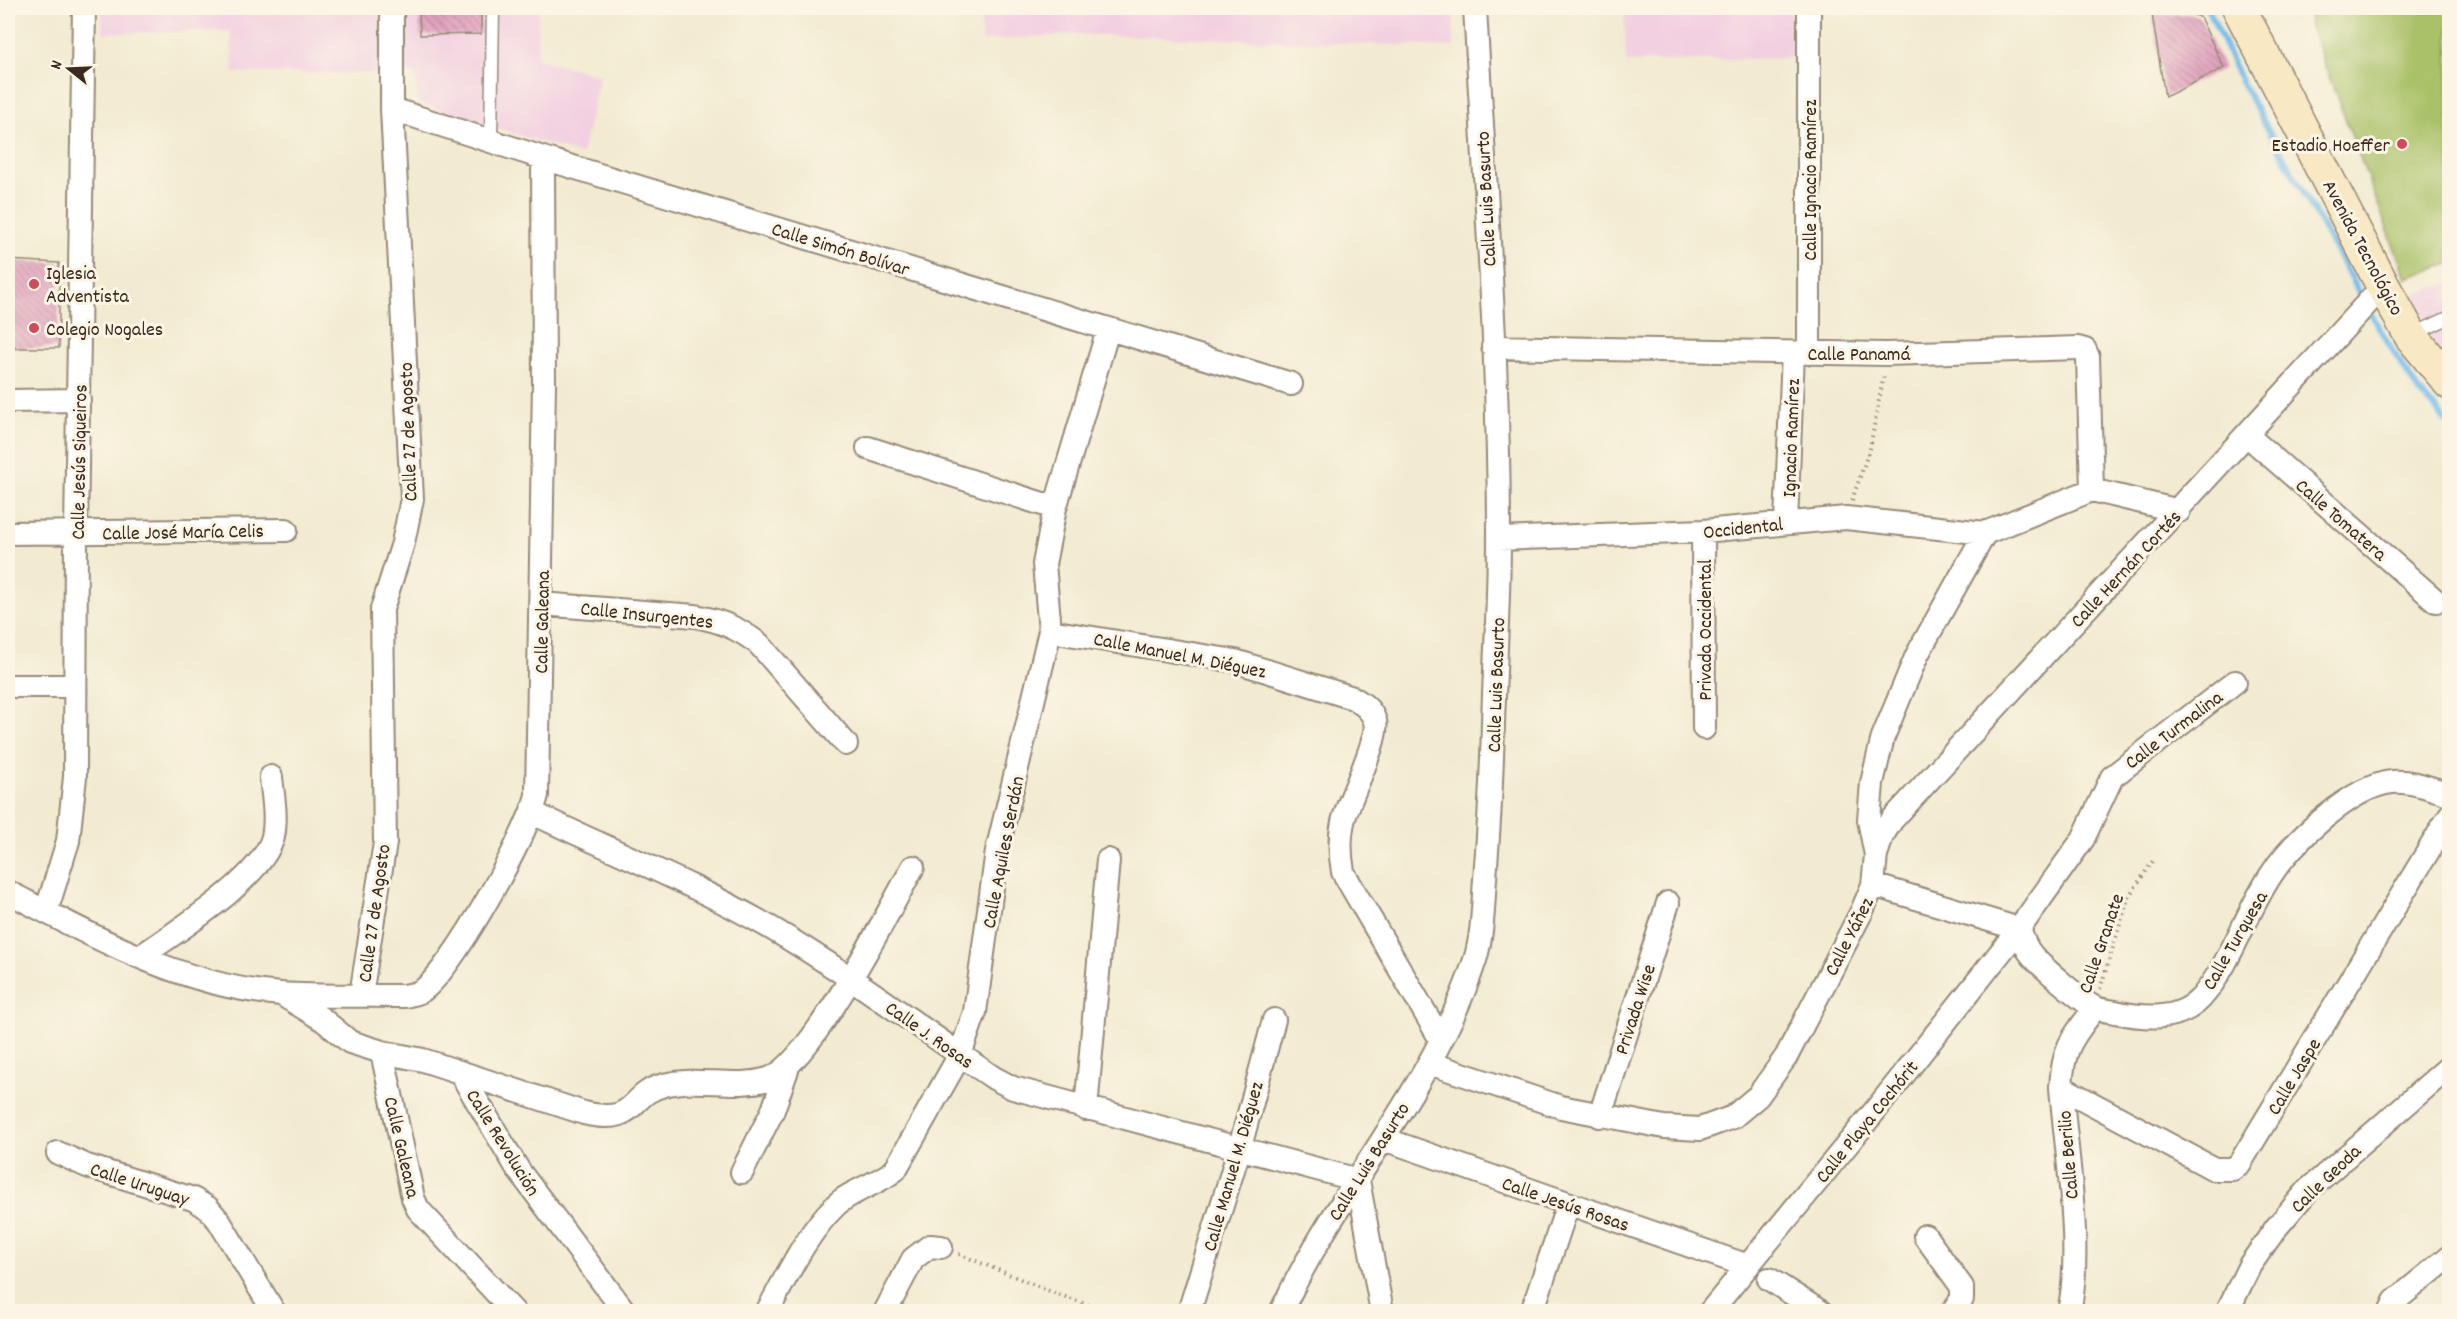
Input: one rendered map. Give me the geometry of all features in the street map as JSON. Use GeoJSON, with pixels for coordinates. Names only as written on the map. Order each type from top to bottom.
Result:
{"type":"FeatureCollection","features":[{"type":"Feature","properties":{"kind":"main road","name":"Avenida Tecnológico"},"geometry":{"type":"LineString","coordinates":[[2239,8],[2411,336],[2450,383]]}},
{"type":"Feature","properties":{"kind":"street","name":"Calle Jesús Siqueiros"},"geometry":{"type":"LineString","coordinates":[[46,912],[68,841],[73,806],[84,8]]}},
{"type":"Feature","properties":{"kind":"street","name":"Calle 27 de Agosto"},"geometry":{"type":"LineString","coordinates":[[362,995],[385,843],[382,609],[403,543],[412,499],[392,110],[392,8]]}},
{"type":"Feature","properties":{"kind":"street","name":"Calle Luis Basurto"},"geometry":{"type":"LineString","coordinates":[[1281,1311],[1328,1226],[1429,1063],[1476,957],[1481,926],[1491,788],[1499,539],[1493,347],[1475,8]]}},
{"type":"Feature","properties":{"kind":"street","name":"Calle Ignacio Ramírez"},"geometry":{"type":"LineString","coordinates":[[1801,353],[1809,8]]}},
{"type":"Feature","properties":{"kind":"street","name":"Calle Simón Bolívar"},"geometry":{"type":"LineString","coordinates":[[392,110],[543,158],[1291,384]]}},
{"type":"Feature","properties":{"kind":"street","name":"Calle Galeana"},"geometry":{"type":"LineString","coordinates":[[362,995],[405,996],[421,992],[434,980],[478,915],[533,813],[538,777],[541,604],[544,383],[543,158]]}},
{"type":"Feature","properties":{"kind":"street","name":"Calle Hernán Cortés"},"geometry":{"type":"LineString","coordinates":[[1876,855],[1882,836],[1892,820],[2248,436],[2383,286]]}},
{"type":"Feature","properties":{"kind":"street","name":"Calle Aquiles Serdán"},"geometry":{"type":"LineString","coordinates":[[767,1311],[815,1230],[837,1204],[881,1181],[895,1170],[960,1055],[975,1011],[997,851],[1050,631],[1044,564],[1055,508],[1108,330]]}},
{"type":"Feature","properties":{"kind":"street","name":"Calle Panamá"},"geometry":{"type":"LineString","coordinates":[[1493,347],[1886,354],[2078,348],[2085,350],[2088,357],[2092,490]]}},
{"type":"Feature","properties":{"kind":"street","name":"Ignacio Ramírez"},"geometry":{"type":"LineString","coordinates":[[1786,523],[1801,353]]}},
{"type":"Feature","properties":{"kind":"street"},"geometry":{"type":"LineString","coordinates":[[8,401],[79,400]]}},
{"type":"Feature","properties":{"kind":"street","name":"Calle Tomatera"},"geometry":{"type":"LineString","coordinates":[[2248,436],[2436,601]]}},
{"type":"Feature","properties":{"kind":"street"},"geometry":{"type":"LineString","coordinates":[[868,448],[1055,508]]}},
{"type":"Feature","properties":{"kind":"street"},"geometry":{"type":"LineString","coordinates":[[1985,533],[2092,490],[2179,511]]}},
{"type":"Feature","properties":{"kind":"street","name":"Occidental"},"geometry":{"type":"LineString","coordinates":[[1499,539],[1703,531],[1846,518],[1985,533]]}},
{"type":"Feature","properties":{"kind":"street","name":"Calle José María Celis"},"geometry":{"type":"LineString","coordinates":[[8,533],[286,530]]}},
{"type":"Feature","properties":{"kind":"street","name":"Privada Occidental"},"geometry":{"type":"LineString","coordinates":[[1703,531],[1704,728]]}},
{"type":"Feature","properties":{"kind":"street","name":"Calle Yáñez"},"geometry":{"type":"LineString","coordinates":[[1429,1063],[1526,1097],[1600,1116],[1664,1127],[1700,1129],[1733,1118],[1758,1096],[1786,1057],[1863,911],[1873,885],[1876,855],[1869,820],[1872,783],[1883,737],[1897,696],[1917,655],[1985,533]]}},
{"type":"Feature","properties":{"kind":"street","name":"Calle Insurgentes"},"geometry":{"type":"LineString","coordinates":[[541,604],[695,616],[720,621],[742,631],[759,645],[846,744]]}},
{"type":"Feature","properties":{"kind":"street","name":"Calle Manuel M. Diéguez"},"geometry":{"type":"LineString","coordinates":[[1050,631],[1235,661],[1353,698],[1368,708],[1376,723],[1373,740],[1343,821],[1339,849],[1343,872],[1440,1040]]}},
{"type":"Feature","properties":{"kind":"street","name":"Calle Turmalina"},"geometry":{"type":"LineString","coordinates":[[2019,929],[2083,839],[2112,777],[2235,682]]}},
{"type":"Feature","properties":{"kind":"street"},"geometry":{"type":"LineString","coordinates":[[8,686],[75,686]]}},
{"type":"Feature","properties":{"kind":"street"},"geometry":{"type":"LineString","coordinates":[[140,957],[215,904],[268,850],[275,826],[271,777]]}},
{"type":"Feature","properties":{"kind":"street","name":"Calle Turquesa"},"geometry":{"type":"LineString","coordinates":[[2019,929],[2031,954],[2094,1008],[2141,1017],[2162,1017],[2181,1011],[2200,999],[2241,935],[2271,875],[2319,824],[2346,802],[2369,789],[2392,782],[2416,785],[2450,794]]}},
{"type":"Feature","properties":{"kind":"street","name":"Calle J. Rosas"},"geometry":{"type":"LineString","coordinates":[[533,813],[718,899],[770,927],[1013,1088],[1358,1180]]}},
{"type":"Feature","properties":{"kind":"street","name":"Calle Jaspe"},"geometry":{"type":"LineString","coordinates":[[2061,1087],[2214,1168],[2233,1169],[2240,1163],[2450,815]]}},
{"type":"Feature","properties":{"kind":"street"},"geometry":{"type":"LineString","coordinates":[[1086,1109],[1108,860]]}},
{"type":"Feature","properties":{"kind":"street"},"geometry":{"type":"LineString","coordinates":[[742,1172],[773,1110],[788,1067],[852,980],[913,867]]}},
{"type":"Feature","properties":{"kind":"street"},"geometry":{"type":"LineString","coordinates":[[1873,885],[2019,929]]}},
{"type":"Feature","properties":{"kind":"street","name":"Calle Revolución"},"geometry":{"type":"LineString","coordinates":[[8,892],[140,957],[225,985],[280,994],[362,995]]}},
{"type":"Feature","properties":{"kind":"street","name":"Privada Wise"},"geometry":{"type":"LineString","coordinates":[[1600,1116],[1668,903]]}},
{"type":"Feature","properties":{"kind":"street","name":"Calle Playa Cochórit"},"geometry":{"type":"LineString","coordinates":[[1710,1311],[1878,1107],[2019,929]]}},
{"type":"Feature","properties":{"kind":"street","name":"Calle Revolución"},"geometry":{"type":"LineString","coordinates":[[280,994],[322,1019],[350,1042],[382,1052],[423,1060],[461,1074],[519,1171],[625,1311]]}},
{"type":"Feature","properties":{"kind":"street","name":"Calle Berilio"},"geometry":{"type":"LineString","coordinates":[[2069,1311],[2072,1297],[2073,1240],[2061,1087],[2062,1065],[2068,1042],[2094,1008]]}},
{"type":"Feature","properties":{"kind":"street","name":"Calle Manuel M. Diéguez"},"geometry":{"type":"LineString","coordinates":[[1189,1311],[1240,1147],[1274,1020]]}},
{"type":"Feature","properties":{"kind":"street","name":"Calle Galeana"},"geometry":{"type":"LineString","coordinates":[[382,1052],[413,1198],[418,1209],[514,1311]]}},
{"type":"Feature","properties":{"kind":"street","name":"Calle Geoda"},"geometry":{"type":"LineString","coordinates":[[2227,1311],[2250,1265],[2276,1228],[2309,1189],[2450,1066]]}},
{"type":"Feature","properties":{"kind":"street"},"geometry":{"type":"LineString","coordinates":[[461,1074],[601,1117],[617,1116],[632,1108],[650,1090],[663,1085],[681,1082],[724,1085],[769,1079],[788,1067]]}},
{"type":"Feature","properties":{"kind":"street","name":"Calle Jesús Rosas"},"geometry":{"type":"LineString","coordinates":[[1384,1139],[1748,1266]]}},
{"type":"Feature","properties":{"kind":"street","name":"Calle Uruguay"},"geometry":{"type":"LineString","coordinates":[[58,1153],[87,1166],[193,1199],[208,1208],[219,1221],[274,1311]]}},
{"type":"Feature","properties":{"kind":"street"},"geometry":{"type":"LineString","coordinates":[[1358,1180],[1382,1311]]}},
{"type":"Feature","properties":{"kind":"street"},"geometry":{"type":"LineString","coordinates":[[1532,1311],[1568,1204]]}},
{"type":"Feature","properties":{"kind":"street"},"geometry":{"type":"LineString","coordinates":[[1925,1236],[1962,1287],[1962,1299],[1952,1311]]}},
{"type":"Feature","properties":{"kind":"street"},"geometry":{"type":"LineString","coordinates":[[885,1311],[913,1259],[921,1250],[930,1246],[941,1247]]}},
{"type":"Feature","properties":{"kind":"street"},"geometry":{"type":"LineString","coordinates":[[2390,1311],[2396,1301],[2450,1256]]}},
{"type":"Feature","properties":{"kind":"street"},"geometry":{"type":"LineString","coordinates":[[1769,1279],[1821,1311]]}},
{"type":"Feature","properties":{"kind":"lane"},"geometry":{"type":"LineString","coordinates":[[491,142],[493,8]]}},
{"type":"Feature","properties":{"kind":"lane"},"geometry":{"type":"LineString","coordinates":[[2411,336],[2450,317]]}},
{"type":"Feature","properties":{"kind":"path"},"geometry":{"type":"LineString","coordinates":[[1846,518],[1870,448],[1882,392],[1886,354]]}},
{"type":"Feature","properties":{"kind":"path","name":"Calle Granate"},"geometry":{"type":"LineString","coordinates":[[2094,1008],[2129,896],[2155,858]]}},
{"type":"Feature","properties":{"kind":"path"},"geometry":{"type":"LineString","coordinates":[[941,1247],[1057,1294],[1109,1311]]}},
{"type":"Feature","properties":{"kind":"shaded area"},"geometry":{"type":"Polygon","coordinates":[[[101,8],[539,8],[537,59],[600,75],[582,155],[418,103],[415,73],[234,73],[230,31],[103,33],[101,8]]]}},
{"type":"Feature","properties":{"kind":"shaded area"},"geometry":{"type":"Polygon","coordinates":[[[981,8],[1453,8],[1454,47],[1076,34],[981,41],[981,8]]]}},
{"type":"Feature","properties":{"kind":"shaded area"},"geometry":{"type":"Polygon","coordinates":[[[1624,8],[1791,8],[1792,58],[1626,62],[1624,8]]]}},
{"type":"Feature","properties":{"kind":"shaded area"},"geometry":{"type":"Polygon","coordinates":[[[2449,283],[2449,360],[2429,340],[2413,295],[2449,283]]]}},
{"type":"Feature","properties":{"kind":"green space","name":"Estadio Hoeffer"},"geometry":{"type":"Polygon","coordinates":[[[2311,8],[2449,8],[2449,264],[2406,278],[2309,24],[2311,8]]]}},
{"type":"Feature","properties":{"kind":"building"},"geometry":{"type":"Polygon","coordinates":[[[419,8],[481,8],[481,34],[420,35],[419,8]]]}},
{"type":"Feature","properties":{"kind":"building"},"geometry":{"type":"Polygon","coordinates":[[[2152,14],[2191,14],[2200,17],[2224,68],[2165,97],[2152,14]]]}},
{"type":"Feature","properties":{"kind":"building"},"geometry":{"type":"Polygon","coordinates":[[[8,260],[59,263],[59,348],[8,348],[8,260]]]}},
{"type":"Feature","properties":{"kind":"waterway"},"geometry":{"type":"LineString","coordinates":[[2208,8],[2241,81],[2386,340],[2418,390],[2450,425]]}},
{"type":"Feature","properties":{"kind":"place","name":"Estadio Hoeffer"},"geometry":{"type":"Point","coordinates":[2402,144]}},
{"type":"Feature","properties":{"kind":"place","name":"Iglesia Adventista"},"geometry":{"type":"Point","coordinates":[34,284]}},
{"type":"Feature","properties":{"kind":"place","name":"Colegio Nogales"},"geometry":{"type":"Point","coordinates":[34,328]}}]}
